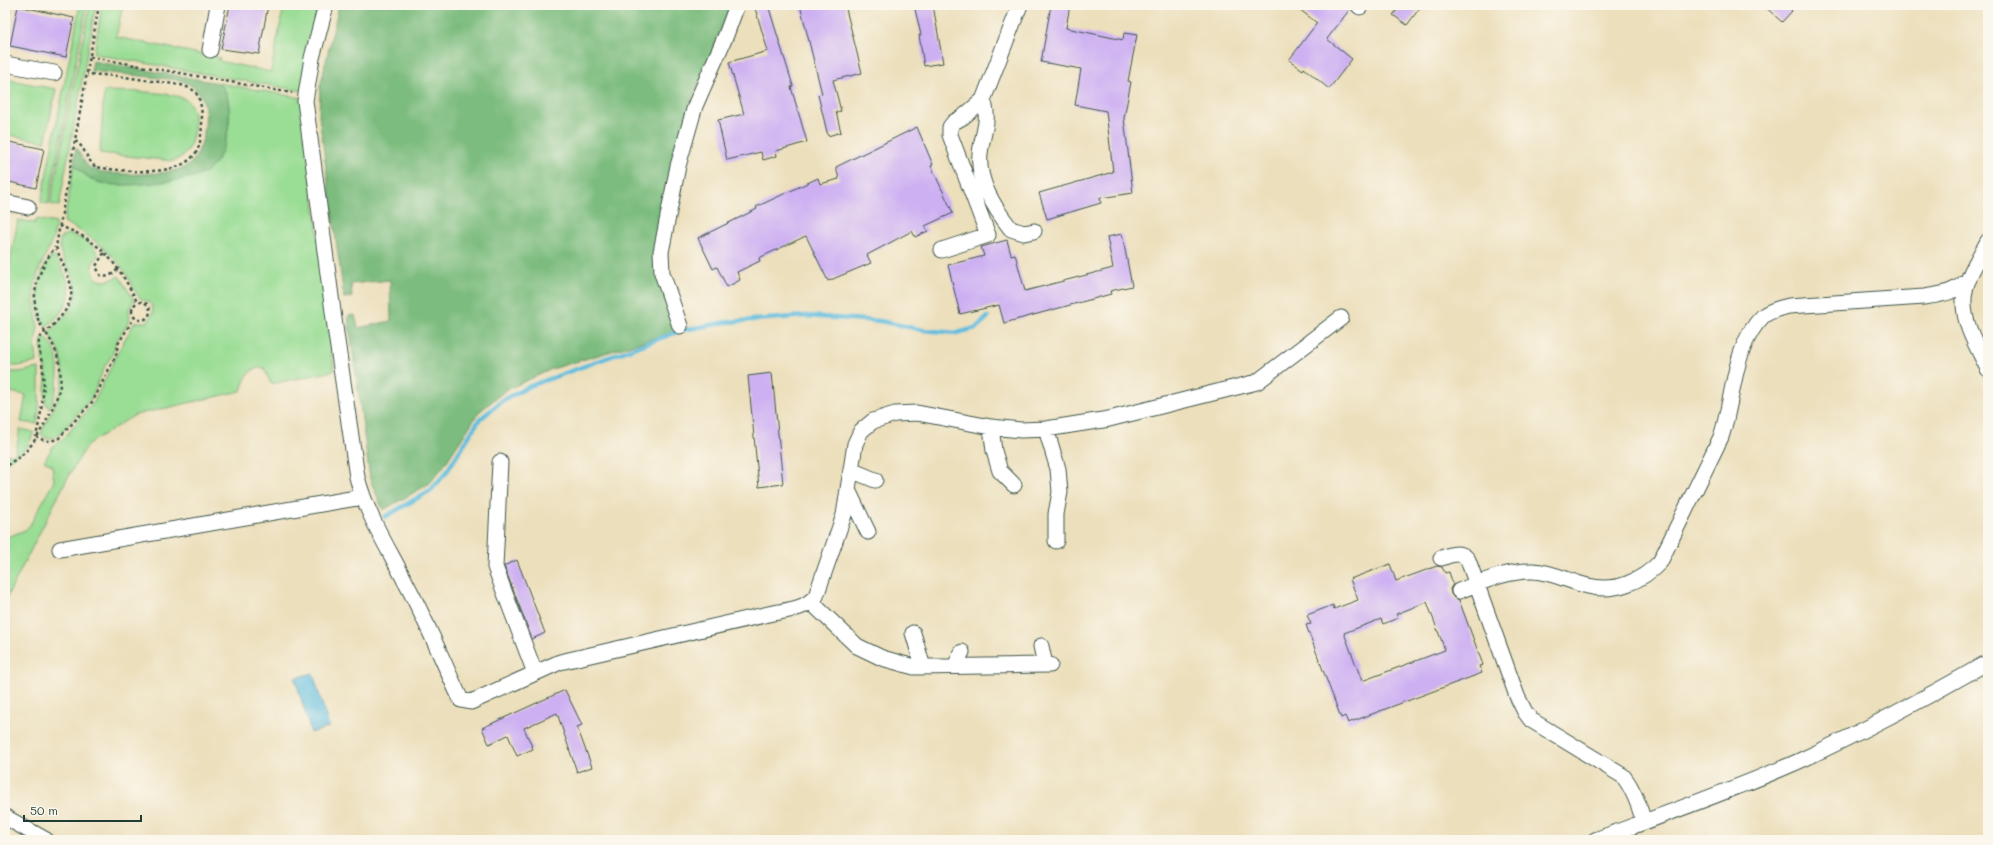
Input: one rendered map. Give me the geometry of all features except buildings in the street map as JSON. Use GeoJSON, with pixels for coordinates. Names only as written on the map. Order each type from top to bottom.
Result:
{"type":"FeatureCollection","features":[{"type":"Feature","properties":{"kind":"street"},"geometry":{"type":"LineString","coordinates":[[210,50],[218,5]]}},
{"type":"Feature","properties":{"kind":"street"},"geometry":{"type":"LineString","coordinates":[[326,5],[312,58],[306,95],[307,119],[336,334],[362,497],[379,533],[407,585],[461,700],[471,702],[560,662],[781,612],[803,606],[811,602],[816,596],[844,515],[855,444],[861,431],[873,421],[895,414],[917,413],[991,427],[1021,430],[1046,429],[1124,415],[1257,382],[1341,318]]}},
{"type":"Feature","properties":{"kind":"street"},"geometry":{"type":"LineString","coordinates":[[680,326],[662,273],[661,252],[678,166],[695,106],[726,35],[736,5]]}},
{"type":"Feature","properties":{"kind":"street"},"geometry":{"type":"LineString","coordinates":[[942,250],[988,235],[950,135],[950,127],[954,122],[963,117],[983,100],[1020,5]]}},
{"type":"Feature","properties":{"kind":"street"},"geometry":{"type":"LineString","coordinates":[[5,64],[54,73]]}},
{"type":"Feature","properties":{"kind":"street"},"geometry":{"type":"LineString","coordinates":[[983,100],[988,119],[980,154],[981,175],[992,200],[1010,229],[1024,233],[1034,231]]}},
{"type":"Feature","properties":{"kind":"street"},"geometry":{"type":"LineString","coordinates":[[5,202],[28,207]]}},
{"type":"Feature","properties":{"kind":"street"},"geometry":{"type":"LineString","coordinates":[[1988,241],[1969,279],[1964,300],[1970,331],[1988,369]]}},
{"type":"Feature","properties":{"kind":"street"},"geometry":{"type":"LineString","coordinates":[[1459,591],[1509,574],[1532,571],[1551,574],[1600,589],[1613,588],[1632,582],[1648,574],[1660,562],[1721,437],[1726,421],[1740,354],[1747,340],[1764,316],[1789,306],[1924,297],[1946,294],[1958,290],[1969,279]]}},
{"type":"Feature","properties":{"kind":"street"},"geometry":{"type":"LineString","coordinates":[[991,427],[994,451],[1000,471],[1014,485]]}},
{"type":"Feature","properties":{"kind":"street"},"geometry":{"type":"LineString","coordinates":[[1046,429],[1058,469],[1060,492],[1056,514],[1056,541]]}},
{"type":"Feature","properties":{"kind":"street"},"geometry":{"type":"LineString","coordinates":[[500,462],[495,568],[535,673]]}},
{"type":"Feature","properties":{"kind":"street"},"geometry":{"type":"LineString","coordinates":[[851,470],[875,480]]}},
{"type":"Feature","properties":{"kind":"street"},"geometry":{"type":"LineString","coordinates":[[848,490],[868,532]]}},
{"type":"Feature","properties":{"kind":"street"},"geometry":{"type":"LineString","coordinates":[[60,549],[362,497]]}},
{"type":"Feature","properties":{"kind":"street"},"geometry":{"type":"LineString","coordinates":[[1441,558],[1460,553],[1465,555],[1518,696],[1525,712],[1531,720],[1623,776],[1630,785],[1644,822]]}},
{"type":"Feature","properties":{"kind":"street"},"geometry":{"type":"LineString","coordinates":[[811,602],[857,646],[882,658],[914,667],[1048,665],[1041,646]]}},
{"type":"Feature","properties":{"kind":"street"},"geometry":{"type":"LineString","coordinates":[[913,633],[923,667]]}},
{"type":"Feature","properties":{"kind":"street"},"geometry":{"type":"LineString","coordinates":[[955,666],[962,652]]}},
{"type":"Feature","properties":{"kind":"street"},"geometry":{"type":"LineString","coordinates":[[1595,840],[1712,797],[1796,762],[1858,732],[1988,662]]}},
{"type":"Feature","properties":{"kind":"street"},"geometry":{"type":"LineString","coordinates":[[5,817],[46,840]]}},
{"type":"Feature","properties":{"kind":"path"},"geometry":{"type":"LineString","coordinates":[[5,483],[6,467],[23,454],[36,436],[53,406],[61,380],[58,356],[38,319],[35,302],[36,286],[47,259],[56,247],[99,5]]}},
{"type":"Feature","properties":{"kind":"path"},"geometry":{"type":"LineString","coordinates":[[90,57],[306,95]]}},
{"type":"Feature","properties":{"kind":"path"},"geometry":{"type":"LineString","coordinates":[[75,141],[80,143],[91,163],[96,166],[151,171],[170,169],[188,161],[197,150],[200,138],[201,105],[195,92],[191,89],[181,85],[124,77],[87,74]]}},
{"type":"Feature","properties":{"kind":"path"},"geometry":{"type":"LineString","coordinates":[[59,226],[77,232],[91,241],[119,268],[138,302],[147,304],[150,308],[150,313],[144,320],[134,318]]}},
{"type":"Feature","properties":{"kind":"path"},"geometry":{"type":"LineString","coordinates":[[36,436],[42,410],[43,371],[38,348],[38,338],[63,315],[71,299],[72,291],[71,283],[56,247]]}},
{"type":"Feature","properties":{"kind":"path"},"geometry":{"type":"LineString","coordinates":[[104,253],[96,266],[100,275],[104,277],[109,276],[119,268]]}},
{"type":"Feature","properties":{"kind":"path"},"geometry":{"type":"LineString","coordinates":[[36,436],[42,440],[50,441],[58,439],[93,401],[116,355],[118,344],[134,318],[132,309],[138,302]]}},
{"type":"Feature","properties":{"kind":"green space"},"geometry":{"type":"Polygon","coordinates":[[[7,5],[12,5],[5,42],[5,16],[7,5]]]}},
{"type":"Feature","properties":{"kind":"green space"},"geometry":{"type":"Polygon","coordinates":[[[80,5],[87,5],[48,204],[41,202],[80,5]]]}},
{"type":"Feature","properties":{"kind":"green space"},"geometry":{"type":"Polygon","coordinates":[[[90,5],[96,5],[59,206],[50,204],[90,5]]]}},
{"type":"Feature","properties":{"kind":"green space"},"geometry":{"type":"Polygon","coordinates":[[[102,5],[123,5],[116,37],[220,58],[219,61],[271,72],[284,5],[322,5],[302,91],[94,54],[102,5]]]}},
{"type":"Feature","properties":{"kind":"green space"},"geometry":{"type":"Polygon","coordinates":[[[339,5],[731,5],[689,107],[658,276],[675,332],[552,369],[506,390],[479,412],[443,467],[429,484],[383,510],[370,479],[348,316],[355,315],[358,328],[391,321],[390,280],[351,284],[352,297],[344,298],[319,116],[320,87],[339,5]]]}},
{"type":"Feature","properties":{"kind":"green space"},"geometry":{"type":"Polygon","coordinates":[[[93,61],[219,83],[226,92],[229,124],[224,147],[213,165],[206,172],[198,175],[171,181],[138,185],[110,185],[93,180],[83,173],[74,164],[76,148],[88,166],[98,171],[142,174],[172,171],[184,168],[196,157],[202,140],[205,119],[205,110],[200,94],[186,82],[180,80],[91,71],[93,61]]]}},
{"type":"Feature","properties":{"kind":"green space"},"geometry":{"type":"Polygon","coordinates":[[[5,79],[56,89],[45,142],[5,134],[5,79]]]}},
{"type":"Feature","properties":{"kind":"green space"},"geometry":{"type":"Polygon","coordinates":[[[219,83],[302,98],[334,371],[271,384],[264,368],[255,369],[248,374],[241,391],[135,415],[88,444],[69,475],[5,601],[5,538],[25,530],[30,525],[54,481],[52,465],[44,461],[54,445],[65,437],[94,402],[122,344],[135,322],[148,322],[153,312],[151,305],[138,296],[126,273],[115,259],[95,241],[64,222],[74,164],[89,178],[101,183],[109,184],[137,183],[186,177],[206,171],[219,157],[224,147],[229,124],[228,102],[225,92],[219,83]]]}},
{"type":"Feature","properties":{"kind":"green space"},"geometry":{"type":"Polygon","coordinates":[[[104,91],[158,93],[179,97],[186,100],[193,111],[194,130],[189,147],[185,154],[173,161],[100,153],[104,91]]]}},
{"type":"Feature","properties":{"kind":"green space"},"geometry":{"type":"Polygon","coordinates":[[[37,219],[56,223],[53,239],[38,272],[34,289],[34,304],[38,327],[35,343],[37,362],[18,366],[5,366],[5,287],[18,220],[35,223],[37,219]]]}},
{"type":"Feature","properties":{"kind":"green space"},"geometry":{"type":"Polygon","coordinates":[[[68,234],[91,244],[97,252],[98,256],[92,264],[93,271],[97,279],[105,281],[119,276],[134,300],[129,309],[130,320],[116,342],[113,354],[105,366],[91,399],[60,434],[53,438],[45,438],[41,434],[58,397],[63,379],[60,355],[49,333],[70,308],[75,298],[76,290],[72,275],[61,253],[61,237],[68,234]]]}},
{"type":"Feature","properties":{"kind":"green space"},"geometry":{"type":"Polygon","coordinates":[[[53,256],[60,264],[65,275],[69,286],[69,296],[60,313],[54,321],[47,326],[42,321],[39,313],[37,303],[38,291],[43,269],[53,256]]]}},
{"type":"Feature","properties":{"kind":"green space"},"geometry":{"type":"Polygon","coordinates":[[[45,337],[51,343],[55,351],[58,370],[58,380],[54,398],[49,408],[45,398],[46,372],[41,349],[42,339],[45,337]]]}},
{"type":"Feature","properties":{"kind":"green space"},"geometry":{"type":"Polygon","coordinates":[[[39,368],[39,408],[37,424],[21,422],[26,395],[5,391],[5,372],[19,372],[39,368]]]}},
{"type":"Feature","properties":{"kind":"green space"},"geometry":{"type":"Polygon","coordinates":[[[20,429],[34,432],[28,446],[5,464],[5,454],[15,455],[20,429]]]}},
{"type":"Feature","properties":{"kind":"water"},"geometry":{"type":"Polygon","coordinates":[[[313,673],[329,727],[311,733],[295,678],[313,673]]]}},
{"type":"Feature","properties":{"kind":"waterway"},"geometry":{"type":"LineString","coordinates":[[385,517],[431,490],[446,473],[479,420],[503,400],[530,386],[683,330],[727,322],[806,316],[880,321],[923,330],[957,333],[976,328],[988,317]]}}]}
